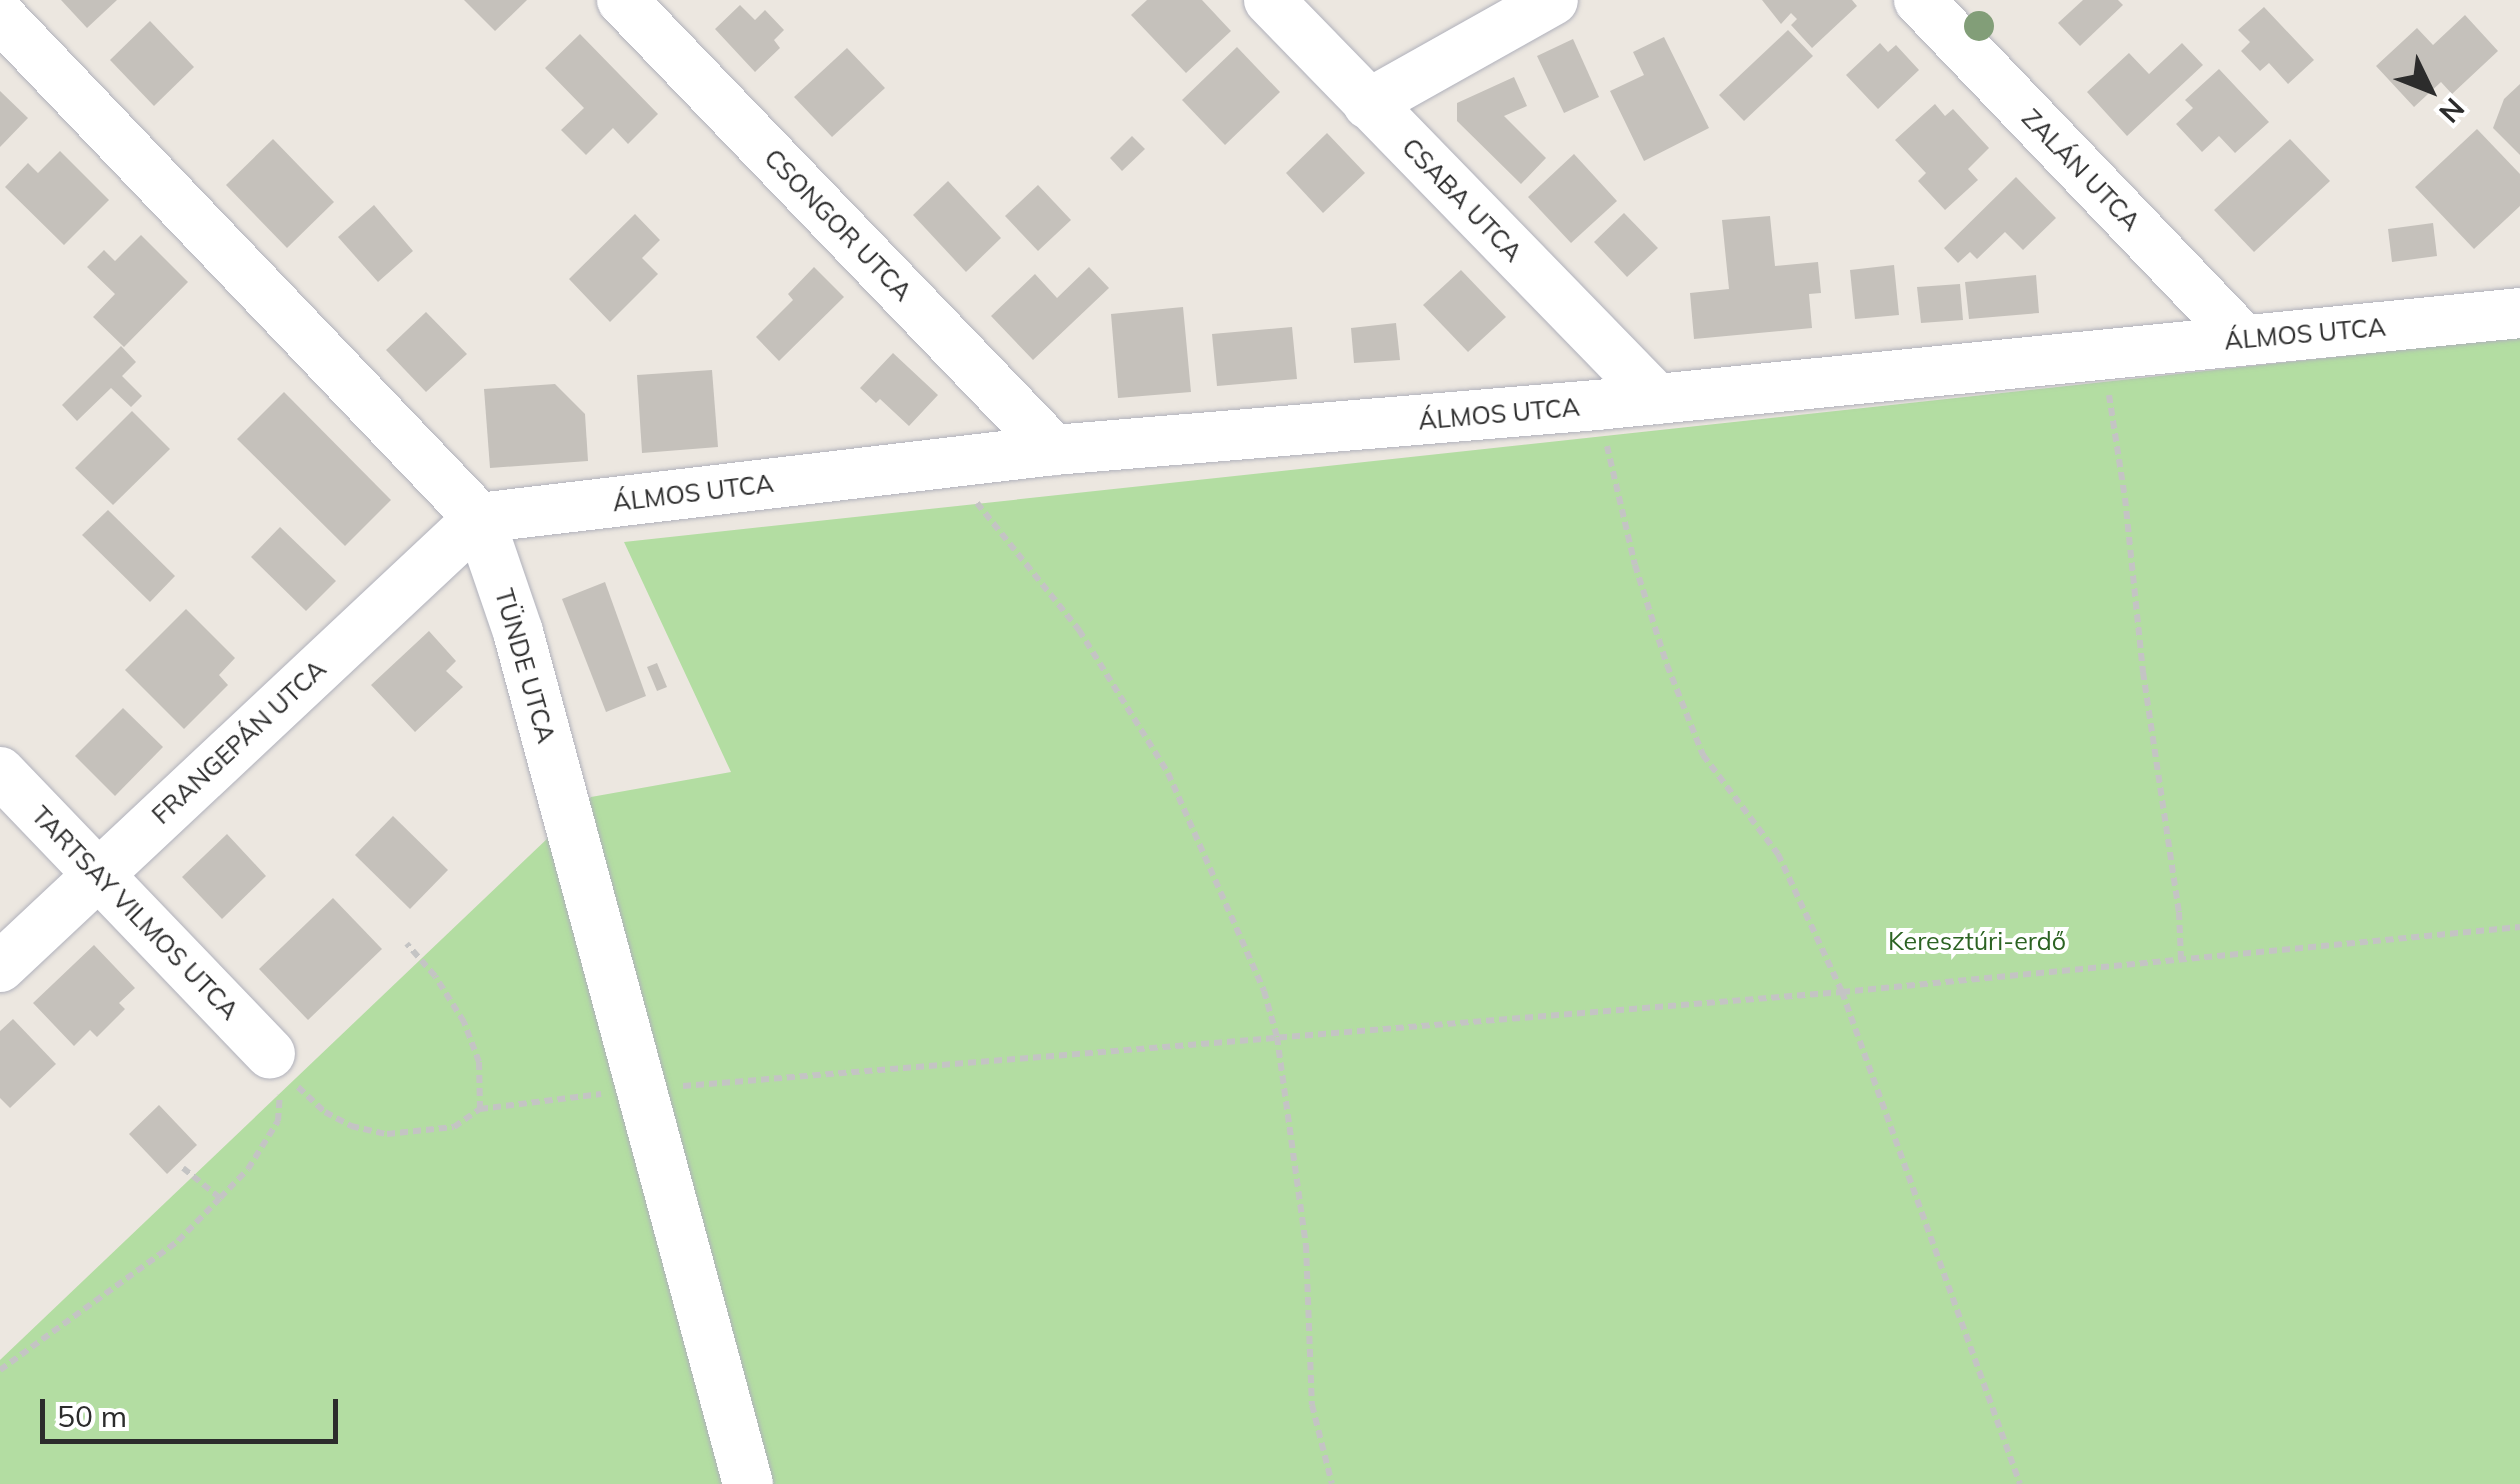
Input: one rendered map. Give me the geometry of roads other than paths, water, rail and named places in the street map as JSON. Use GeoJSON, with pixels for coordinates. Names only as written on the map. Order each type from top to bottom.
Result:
{"type":"FeatureCollection","features":[{"type":"Feature","properties":{"kind":"street","name":"CSONGOR UTCA"},"geometry":{"type":"LineString","coordinates":[[622,0],[1054,450]]}},
{"type":"Feature","properties":{"kind":"street","name":"CSABA UTCA"},"geometry":{"type":"LineString","coordinates":[[1269,0],[1658,399]]}},
{"type":"Feature","properties":{"kind":"street"},"geometry":{"type":"LineString","coordinates":[[1368,104],[1554,0]]}},
{"type":"Feature","properties":{"kind":"street","name":"ZALÁN UTCA"},"geometry":{"type":"LineString","coordinates":[[1919,0],[2243,340]]}},
{"type":"Feature","properties":{"kind":"street","name":"TÜNDE UTCA"},"geometry":{"type":"LineString","coordinates":[[0,16],[478,518],[518,632],[748,1484]]}},
{"type":"Feature","properties":{"kind":"street","name":"ÁLMOS UTCA"},"geometry":{"type":"LineString","coordinates":[[478,518],[1054,450],[1597,406],[2520,313]]}},
{"type":"Feature","properties":{"kind":"street","name":"FRANGEPÁN UTCA"},"geometry":{"type":"LineString","coordinates":[[0,968],[478,518]]}},
{"type":"Feature","properties":{"kind":"street","name":"TARTSAY VILMOS UTCA"},"geometry":{"type":"LineString","coordinates":[[0,772],[282,1077]]}},
{"type":"Feature","properties":{"kind":"park label","name":"Keresztúri-erdő"},"geometry":{"type":"Point","coordinates":[1977,941]}}]}
